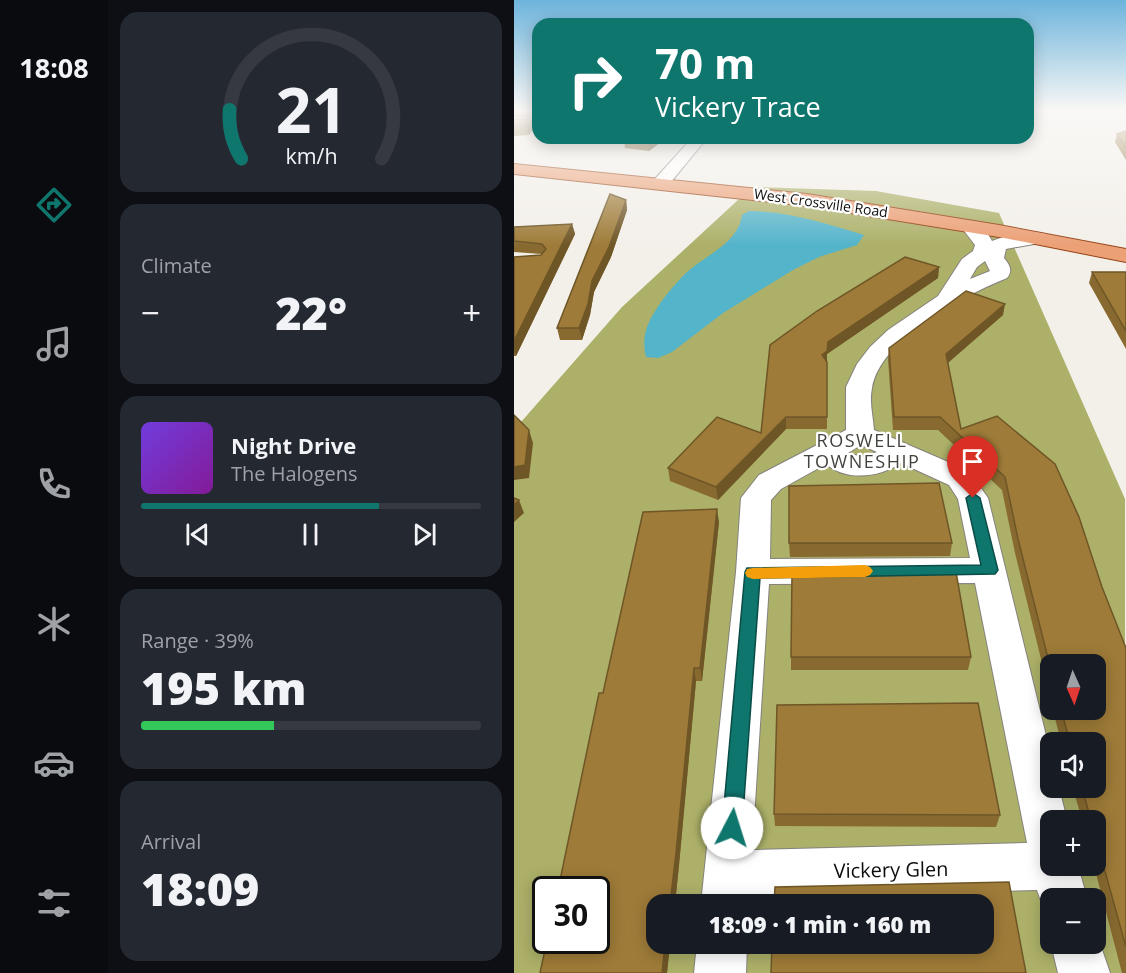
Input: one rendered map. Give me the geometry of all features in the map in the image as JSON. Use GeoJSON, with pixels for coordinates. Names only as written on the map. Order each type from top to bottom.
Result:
{"type":"FeatureCollection","features":[{"type":"Feature","properties":{"kind":"main road","name":"West Crossville Road"},"geometry":{"type":"LineString","coordinates":[[514,156],[968,226],[1126,256]]}},
{"type":"Feature","properties":{"kind":"main road","name":"West Crossville Road"},"geometry":{"type":"LineString","coordinates":[[514,169],[665,178],[914,201],[1126,238]]}},
{"type":"Feature","properties":{"kind":"street"},"geometry":{"type":"LineString","coordinates":[[665,178],[685,155]]}},
{"type":"Feature","properties":{"kind":"street"},"geometry":{"type":"LineString","coordinates":[[861,442],[859,387],[878,350],[948,297],[1000,274],[1000,266],[994,259],[991,246],[968,226]]}},
{"type":"Feature","properties":{"kind":"street"},"geometry":{"type":"LineString","coordinates":[[991,246],[1009,241],[1038,238]]}},
{"type":"Feature","properties":{"kind":"street"},"geometry":{"type":"LineString","coordinates":[[727,889],[753,572],[756,498],[770,482],[861,442],[959,478],[973,498],[1043,810]]}},
{"type":"Feature","properties":{"kind":"street"},"geometry":{"type":"LineString","coordinates":[[753,572],[990,570]]}},
{"type":"Feature","properties":{"kind":"street","name":"Vickery Glen"},"geometry":{"type":"LineString","coordinates":[[727,889],[1040,871]]}},
{"type":"Feature","properties":{"kind":"street"},"geometry":{"type":"LineString","coordinates":[[720,973],[721,954]]}},
{"type":"Feature","properties":{"kind":"street"},"geometry":{"type":"LineString","coordinates":[[1079,954],[1084,973]]}},
{"type":"Feature","properties":{"kind":"green space"},"geometry":{"type":"Polygon","coordinates":[[[752,187],[876,191],[999,213],[1125,499],[1125,973],[514,973],[514,430],[622,307],[752,187]]]}},
{"type":"Feature","properties":{"kind":"water"},"geometry":{"type":"Polygon","coordinates":[[[749,211],[793,216],[864,235],[857,245],[819,257],[793,270],[723,313],[672,352],[658,358],[646,357],[644,340],[646,329],[661,302],[686,273],[728,241],[739,225],[742,215],[749,211]]]}},
{"type":"Feature","properties":{"kind":"building"},"geometry":{"type":"Polygon","coordinates":[[[610,194],[626,200],[609,247],[592,281],[588,304],[579,328],[557,328],[610,194]]]}},
{"type":"Feature","properties":{"kind":"building"},"geometry":{"type":"Polygon","coordinates":[[[572,224],[514,341],[514,257],[541,255],[546,249],[542,244],[514,241],[514,227],[572,224]]]}},
{"type":"Feature","properties":{"kind":"building"},"geometry":{"type":"Polygon","coordinates":[[[905,257],[939,267],[828,342],[827,351],[822,355],[827,362],[827,417],[786,417],[716,487],[668,468],[717,417],[761,433],[770,345],[817,311],[905,257]]]}},
{"type":"Feature","properties":{"kind":"building"},"geometry":{"type":"Polygon","coordinates":[[[1092,272],[1126,272],[1126,331],[1092,272]]]}},
{"type":"Feature","properties":{"kind":"building"},"geometry":{"type":"Polygon","coordinates":[[[966,291],[1005,304],[946,354],[961,429],[997,416],[1055,464],[1079,517],[1102,587],[1126,648],[1126,947],[1106,875],[1106,810],[1088,810],[1085,798],[1106,798],[1106,732],[1067,732],[1064,720],[1106,720],[1106,654],[1047,654],[1005,477],[940,417],[894,417],[889,348],[966,291]]]}},
{"type":"Feature","properties":{"kind":"building"},"geometry":{"type":"Polygon","coordinates":[[[514,415],[529,430],[525,465],[514,467],[514,415]]]}},
{"type":"Feature","properties":{"kind":"building"},"geometry":{"type":"Polygon","coordinates":[[[939,483],[952,543],[789,543],[789,486],[939,483]]]}},
{"type":"Feature","properties":{"kind":"building"},"geometry":{"type":"Polygon","coordinates":[[[717,509],[700,668],[694,668],[671,894],[646,894],[646,954],[664,954],[662,973],[540,973],[544,954],[610,954],[610,876],[561,876],[599,693],[603,693],[643,512],[717,509]]]}},
{"type":"Feature","properties":{"kind":"building"},"geometry":{"type":"Polygon","coordinates":[[[956,572],[971,657],[791,657],[792,573],[956,572]]]}},
{"type":"Feature","properties":{"kind":"building"},"geometry":{"type":"Polygon","coordinates":[[[978,703],[1000,815],[774,814],[777,705],[978,703]]]}},
{"type":"Feature","properties":{"kind":"building"},"geometry":{"type":"Polygon","coordinates":[[[1009,882],[1026,973],[771,973],[772,954],[994,954],[994,894],[775,894],[775,887],[1009,882]]]}},
{"type":"Feature","properties":{"kind":"slow traffic"},"geometry":{"type":"LineString","coordinates":[[753,573],[865,571]]}},
{"type":"Feature","properties":{"kind":"district","name":"ROSWELL TOWNESHIP"},"geometry":{"type":"Point","coordinates":[862,451]}},
{"type":"Feature","properties":{"kind":"route"},"geometry":{"type":"LineString","coordinates":[[732,828],[753,572],[990,570],[973,498]]}}]}
